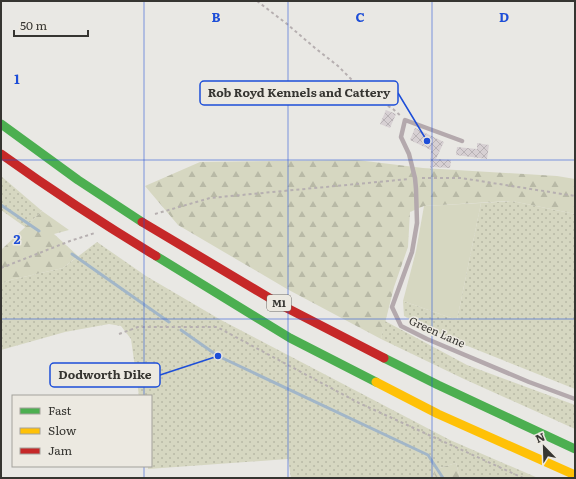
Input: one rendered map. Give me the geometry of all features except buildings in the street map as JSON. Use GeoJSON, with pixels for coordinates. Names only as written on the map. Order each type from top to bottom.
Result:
{"type":"FeatureCollection","features":[{"type":"Feature","properties":{"kind":"highway","name":"M1"},"geometry":{"type":"LineString","coordinates":[[1,124],[78,180],[129,213],[283,306],[438,385],[575,449]]}},
{"type":"Feature","properties":{"kind":"highway","name":"M1"},"geometry":{"type":"LineString","coordinates":[[1,154],[47,187],[122,236],[290,338],[438,414],[575,475]]}},
{"type":"Feature","properties":{"kind":"lane"},"geometry":{"type":"LineString","coordinates":[[405,120],[462,141]]}},
{"type":"Feature","properties":{"kind":"lane","name":"Green Lane"},"geometry":{"type":"LineString","coordinates":[[405,120],[401,137],[409,154],[415,178],[417,223],[412,252],[392,307],[401,326],[441,345],[529,382],[575,399]]}},
{"type":"Feature","properties":{"kind":"path"},"geometry":{"type":"LineString","coordinates":[[257,1],[338,66],[357,85],[393,109],[405,120]]}},
{"type":"Feature","properties":{"kind":"path"},"geometry":{"type":"LineString","coordinates":[[168,210],[210,198],[415,178],[461,178],[575,196]]}},
{"type":"Feature","properties":{"kind":"path"},"geometry":{"type":"LineString","coordinates":[[1,268],[70,241]]}},
{"type":"Feature","properties":{"kind":"path"},"geometry":{"type":"LineString","coordinates":[[119,334],[138,327],[217,327],[359,403],[523,478]]}},
{"type":"Feature","properties":{"kind":"green space"},"geometry":{"type":"Polygon","coordinates":[[[357,160],[423,168],[557,176],[575,179],[575,214],[512,201],[424,206],[410,212],[408,247],[394,287],[381,339],[287,289],[178,225],[145,186],[200,162],[357,160]]]}},
{"type":"Feature","properties":{"kind":"green space"},"geometry":{"type":"Polygon","coordinates":[[[1,176],[42,211],[25,227],[1,210],[1,176]]]}},
{"type":"Feature","properties":{"kind":"green space"},"geometry":{"type":"Polygon","coordinates":[[[512,201],[575,214],[575,389],[455,341],[404,316],[403,301],[457,320],[481,203],[512,201]]]}},
{"type":"Feature","properties":{"kind":"green space"},"geometry":{"type":"Polygon","coordinates":[[[481,203],[457,320],[403,301],[416,251],[424,206],[481,203]]]}},
{"type":"Feature","properties":{"kind":"green space"},"geometry":{"type":"Polygon","coordinates":[[[42,211],[69,230],[54,234],[78,256],[63,268],[10,280],[1,284],[1,250],[42,211]]]}},
{"type":"Feature","properties":{"kind":"green space"},"geometry":{"type":"Polygon","coordinates":[[[97,242],[146,276],[221,320],[450,440],[538,478],[460,478],[456,463],[433,470],[436,478],[291,478],[288,459],[148,469],[148,467],[152,467],[152,395],[139,395],[131,339],[121,326],[109,324],[65,332],[1,350],[1,284],[10,280],[63,268],[97,242]]]}},
{"type":"Feature","properties":{"kind":"green space"},"geometry":{"type":"Polygon","coordinates":[[[385,321],[467,365],[575,405],[575,429],[464,379],[381,339],[385,321]]]}},
{"type":"Feature","properties":{"kind":"green space"},"geometry":{"type":"Polygon","coordinates":[[[456,463],[460,478],[436,478],[433,470],[456,463]]]}},
{"type":"Feature","properties":{"kind":"waterway"},"geometry":{"type":"LineString","coordinates":[[1,205],[39,231]]}},
{"type":"Feature","properties":{"kind":"waterway"},"geometry":{"type":"LineString","coordinates":[[72,254],[169,322]]}},
{"type":"Feature","properties":{"kind":"waterway"},"geometry":{"type":"LineString","coordinates":[[181,330],[218,356],[428,455],[443,478]]}},
{"type":"Feature","properties":{"kind":"traffic: fast"},"geometry":{"type":"LineString","coordinates":[[1,124],[78,180],[142,222]]}},
{"type":"Feature","properties":{"kind":"traffic: fast"},"geometry":{"type":"LineString","coordinates":[[156,256],[290,338],[376,382]]}},
{"type":"Feature","properties":{"kind":"traffic: fast"},"geometry":{"type":"LineString","coordinates":[[384,358],[575,449]]}},
{"type":"Feature","properties":{"kind":"traffic: slow"},"geometry":{"type":"LineString","coordinates":[[376,382],[438,414],[575,475]]}},
{"type":"Feature","properties":{"kind":"traffic: jam"},"geometry":{"type":"LineString","coordinates":[[1,154],[116,232],[156,256]]}},
{"type":"Feature","properties":{"kind":"traffic: jam"},"geometry":{"type":"LineString","coordinates":[[142,222],[283,306],[384,358]]}},
{"type":"Feature","properties":{"kind":"place","name":"Rob Royd Kennels and Cattery"},"geometry":{"type":"Point","coordinates":[427,141]}},
{"type":"Feature","properties":{"kind":"place","name":"Dodworth Dike"},"geometry":{"type":"Point","coordinates":[218,356]}}]}
